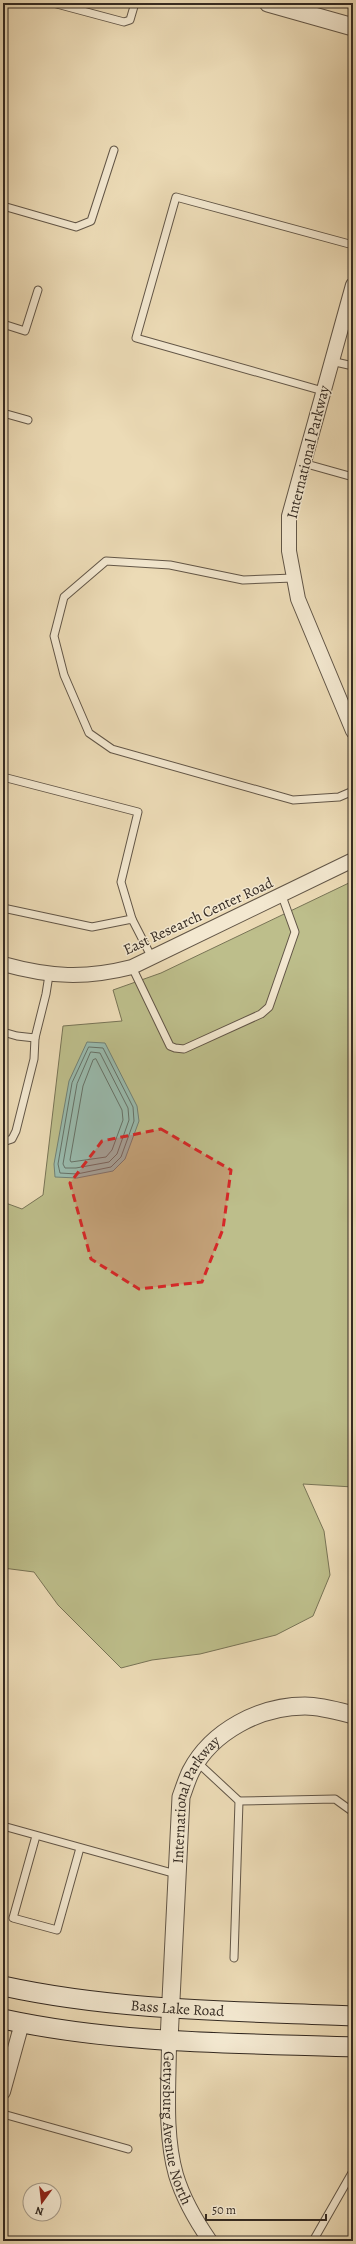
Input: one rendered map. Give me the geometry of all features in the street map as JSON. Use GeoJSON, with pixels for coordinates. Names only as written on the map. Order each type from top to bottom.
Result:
{"type":"FeatureCollection","features":[{"type":"Feature","properties":{"kind":"main road","name":"Bass Lake Road"},"geometry":{"type":"LineString","coordinates":[[3,1986],[77,1999],[172,2008],[353,2016]]}},
{"type":"Feature","properties":{"kind":"main road"},"geometry":{"type":"LineString","coordinates":[[3,2019],[87,2034],[170,2040],[353,2047]]}},
{"type":"Feature","properties":{"kind":"street"},"geometry":{"type":"LineString","coordinates":[[268,3],[353,27]]}},
{"type":"Feature","properties":{"kind":"street","name":"International Parkway"},"geometry":{"type":"LineString","coordinates":[[353,285],[289,516],[289,551],[298,599],[348,705],[353,731]]}},
{"type":"Feature","properties":{"kind":"street","name":"East Research Center Road"},"geometry":{"type":"LineString","coordinates":[[3,964],[49,975],[101,974],[132,967],[282,896],[353,860]]}},
{"type":"Feature","properties":{"kind":"street","name":"International Parkway"},"geometry":{"type":"LineString","coordinates":[[172,2008],[176,1874],[181,1797],[191,1771],[207,1748],[228,1730],[253,1717],[279,1708],[306,1706],[353,1715]]}},
{"type":"Feature","properties":{"kind":"street","name":"Gettysburg Avenue North"},"geometry":{"type":"LineString","coordinates":[[172,2008],[170,2040],[170,2141],[176,2175],[189,2207],[210,2241]]}},
{"type":"Feature","properties":{"kind":"street"},"geometry":{"type":"LineString","coordinates":[[3,2092],[22,2023]]}},
{"type":"Feature","properties":{"kind":"lane"},"geometry":{"type":"LineString","coordinates":[[53,3],[124,22],[130,20],[135,3]]}},
{"type":"Feature","properties":{"kind":"lane"},"geometry":{"type":"LineString","coordinates":[[3,206],[76,227],[91,221],[114,150]]}},
{"type":"Feature","properties":{"kind":"lane"},"geometry":{"type":"LineString","coordinates":[[323,391],[136,338],[176,197],[353,245]]}},
{"type":"Feature","properties":{"kind":"lane"},"geometry":{"type":"LineString","coordinates":[[3,324],[25,331],[38,290]]}},
{"type":"Feature","properties":{"kind":"lane"},"geometry":{"type":"LineString","coordinates":[[331,361],[353,366]]}},
{"type":"Feature","properties":{"kind":"lane"},"geometry":{"type":"LineString","coordinates":[[3,413],[28,420]]}},
{"type":"Feature","properties":{"kind":"lane"},"geometry":{"type":"LineString","coordinates":[[303,463],[353,477]]}},
{"type":"Feature","properties":{"kind":"lane"},"geometry":{"type":"LineString","coordinates":[[293,578],[243,580],[170,565],[106,561],[64,597],[54,636],[64,675],[90,734],[112,749],[293,800],[339,797],[353,791]]}},
{"type":"Feature","properties":{"kind":"lane"},"geometry":{"type":"LineString","coordinates":[[3,777],[138,812],[121,882],[132,919],[152,958]]}},
{"type":"Feature","properties":{"kind":"lane"},"geometry":{"type":"LineString","coordinates":[[132,967],[170,1046],[175,1048],[184,1049],[260,1014],[269,1007],[294,932],[282,896]]}},
{"type":"Feature","properties":{"kind":"lane"},"geometry":{"type":"LineString","coordinates":[[3,908],[92,927],[132,919]]}},
{"type":"Feature","properties":{"kind":"lane"},"geometry":{"type":"LineString","coordinates":[[3,1142],[12,1139],[16,1132],[34,1059],[35,1038],[49,975]]}},
{"type":"Feature","properties":{"kind":"lane"},"geometry":{"type":"LineString","coordinates":[[3,1032],[17,1036],[35,1038]]}},
{"type":"Feature","properties":{"kind":"lane"},"geometry":{"type":"LineString","coordinates":[[197,1762],[239,1801],[335,1799],[353,1812]]}},
{"type":"Feature","properties":{"kind":"lane"},"geometry":{"type":"LineString","coordinates":[[234,1958],[239,1801]]}},
{"type":"Feature","properties":{"kind":"lane"},"geometry":{"type":"LineString","coordinates":[[3,1826],[176,1874]]}},
{"type":"Feature","properties":{"kind":"lane"},"geometry":{"type":"LineString","coordinates":[[36,1836],[13,1918],[57,1930],[80,1848]]}},
{"type":"Feature","properties":{"kind":"lane"},"geometry":{"type":"LineString","coordinates":[[3,2114],[128,2149]]}},
{"type":"Feature","properties":{"kind":"lane"},"geometry":{"type":"LineString","coordinates":[[313,2241],[353,2171]]}},
{"type":"Feature","properties":{"kind":"highlighted area"},"geometry":{"type":"Polygon","coordinates":[[[161,1129],[231,1170],[223,1229],[202,1282],[139,1289],[91,1259],[70,1183],[102,1141],[161,1129]]]}},
{"type":"Feature","properties":{"kind":"green space"},"geometry":{"type":"Polygon","coordinates":[[[353,881],[353,1487],[303,1484],[324,1531],[330,1575],[313,1616],[276,1635],[200,1654],[152,1660],[121,1668],[58,1605],[34,1572],[3,1568],[3,1202],[22,1209],[43,1195],[63,1026],[122,1021],[113,990],[161,973],[353,881]]]}},
{"type":"Feature","properties":{"kind":"water"},"geometry":{"type":"Polygon","coordinates":[[[87,1042],[105,1043],[137,1106],[139,1121],[125,1159],[113,1171],[77,1178],[55,1177],[54,1164],[69,1081],[87,1042]]]}}]}
